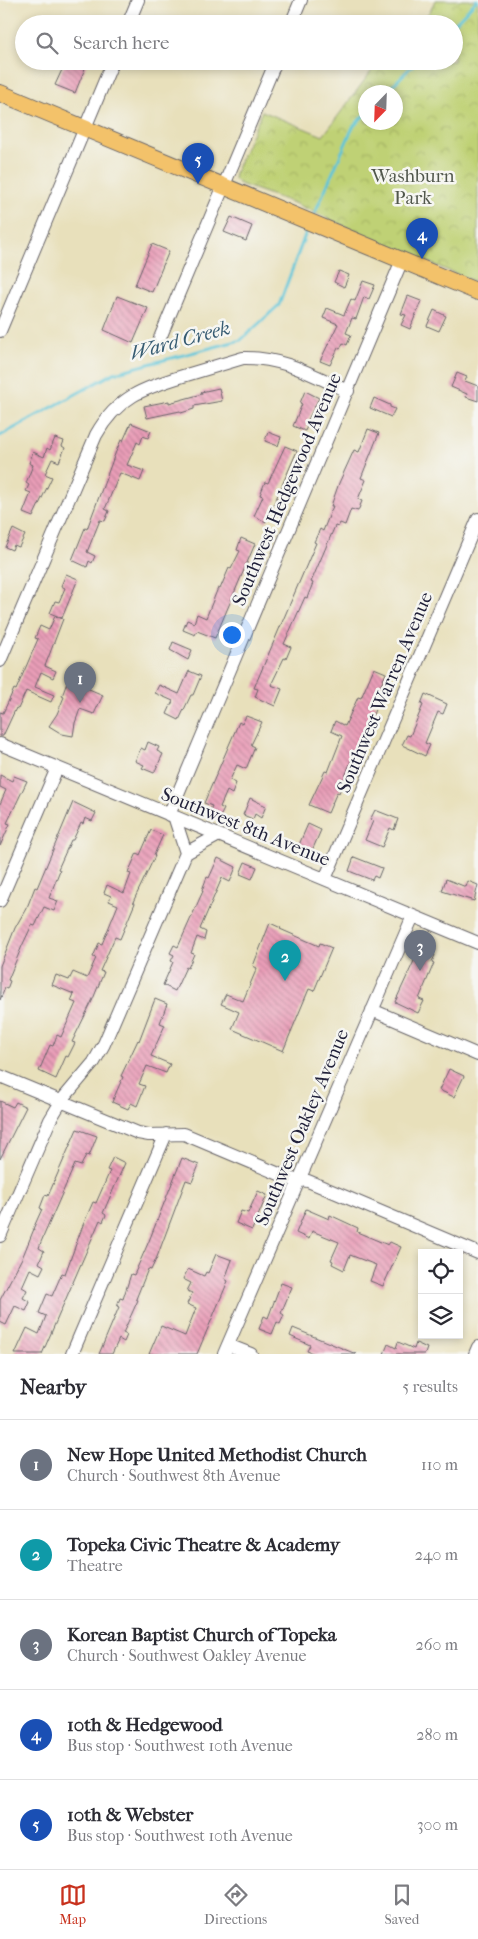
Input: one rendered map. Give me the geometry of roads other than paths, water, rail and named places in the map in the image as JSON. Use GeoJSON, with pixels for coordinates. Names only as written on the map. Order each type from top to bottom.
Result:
{"type":"FeatureCollection","features":[{"type":"Feature","properties":{"kind":"main road"},"geometry":{"type":"LineString","coordinates":[[0,93],[478,292]]}},
{"type":"Feature","properties":{"kind":"street"},"geometry":{"type":"LineString","coordinates":[[132,15],[138,0]]}},
{"type":"Feature","properties":{"kind":"street"},"geometry":{"type":"LineString","coordinates":[[295,15],[301,0]]}},
{"type":"Feature","properties":{"kind":"street"},"geometry":{"type":"LineString","coordinates":[[0,331],[109,70]]}},
{"type":"Feature","properties":{"kind":"street"},"geometry":{"type":"LineString","coordinates":[[160,338],[272,70]]}},
{"type":"Feature","properties":{"kind":"street","name":"Southwest Hedgewood Avenue"},"geometry":{"type":"LineString","coordinates":[[172,815],[402,260]]}},
{"type":"Feature","properties":{"kind":"street"},"geometry":{"type":"LineString","coordinates":[[0,662],[96,435],[104,421],[133,395],[148,387],[243,358],[282,362],[348,391]]}},
{"type":"Feature","properties":{"kind":"street","name":"Southwest Warren Avenue"},"geometry":{"type":"LineString","coordinates":[[325,879],[478,519]]}},
{"type":"Feature","properties":{"kind":"street","name":"Southwest 8th Avenue"},"geometry":{"type":"LineString","coordinates":[[0,744],[218,836],[413,916],[477,940]]}},
{"type":"Feature","properties":{"kind":"street"},"geometry":{"type":"LineString","coordinates":[[0,901],[57,768]]}},
{"type":"Feature","properties":{"kind":"street"},"geometry":{"type":"LineString","coordinates":[[172,815],[186,853]]}},
{"type":"Feature","properties":{"kind":"street"},"geometry":{"type":"LineString","coordinates":[[0,1236],[50,1120],[62,1100],[94,1062],[104,1044],[186,853],[218,836]]}},
{"type":"Feature","properties":{"kind":"street","name":"Southwest Oakley Avenue"},"geometry":{"type":"LineString","coordinates":[[226,1349],[413,916]]}},
{"type":"Feature","properties":{"kind":"street"},"geometry":{"type":"LineString","coordinates":[[372,1010],[478,1054]]}},
{"type":"Feature","properties":{"kind":"street"},"geometry":{"type":"LineString","coordinates":[[0,1076],[138,1133],[166,1134],[179,1132],[291,1179],[308,1181],[478,1252]]}},
{"type":"Feature","properties":{"kind":"street"},"geometry":{"type":"LineString","coordinates":[[72,1354],[166,1134]]}},
{"type":"Feature","properties":{"kind":"street"},"geometry":{"type":"LineString","coordinates":[[475,1354],[478,1347]]}},
{"type":"Feature","properties":{"kind":"street"},"geometry":{"type":"LineString","coordinates":[[226,1349],[251,1354]]}},
{"type":"Feature","properties":{"kind":"waterway","name":"Ward Creek"},"geometry":{"type":"LineString","coordinates":[[463,15],[477,0]]}},
{"type":"Feature","properties":{"kind":"waterway","name":"Ward Creek"},"geometry":{"type":"LineString","coordinates":[[393,85],[408,70]]}},
{"type":"Feature","properties":{"kind":"waterway","name":"Ward Creek"},"geometry":{"type":"LineString","coordinates":[[313,217],[353,127],[358,122]]}},
{"type":"Feature","properties":{"kind":"waterway","name":"Ward Creek"},"geometry":{"type":"LineString","coordinates":[[0,436],[114,373],[241,340],[279,305],[308,227]]}},
{"type":"Feature","properties":{"kind":"place","name":"10th & Webster"},"geometry":{"type":"Point","coordinates":[198,184]}},
{"type":"Feature","properties":{"kind":"place","name":"10th & Hedgewood"},"geometry":{"type":"Point","coordinates":[422,259]}},
{"type":"Feature","properties":{"kind":"place","name":"New Hope United Methodist Church"},"geometry":{"type":"Point","coordinates":[80,703]}},
{"type":"Feature","properties":{"kind":"place","name":"Korean Baptist Church of Topeka"},"geometry":{"type":"Point","coordinates":[420,971]}},
{"type":"Feature","properties":{"kind":"place","name":"Topeka Civic Theatre & Academy"},"geometry":{"type":"Point","coordinates":[285,981]}},
{"type":"Feature","properties":{"kind":"park label","name":"Washburn Park"},"geometry":{"type":"Point","coordinates":[413,186]}}]}
